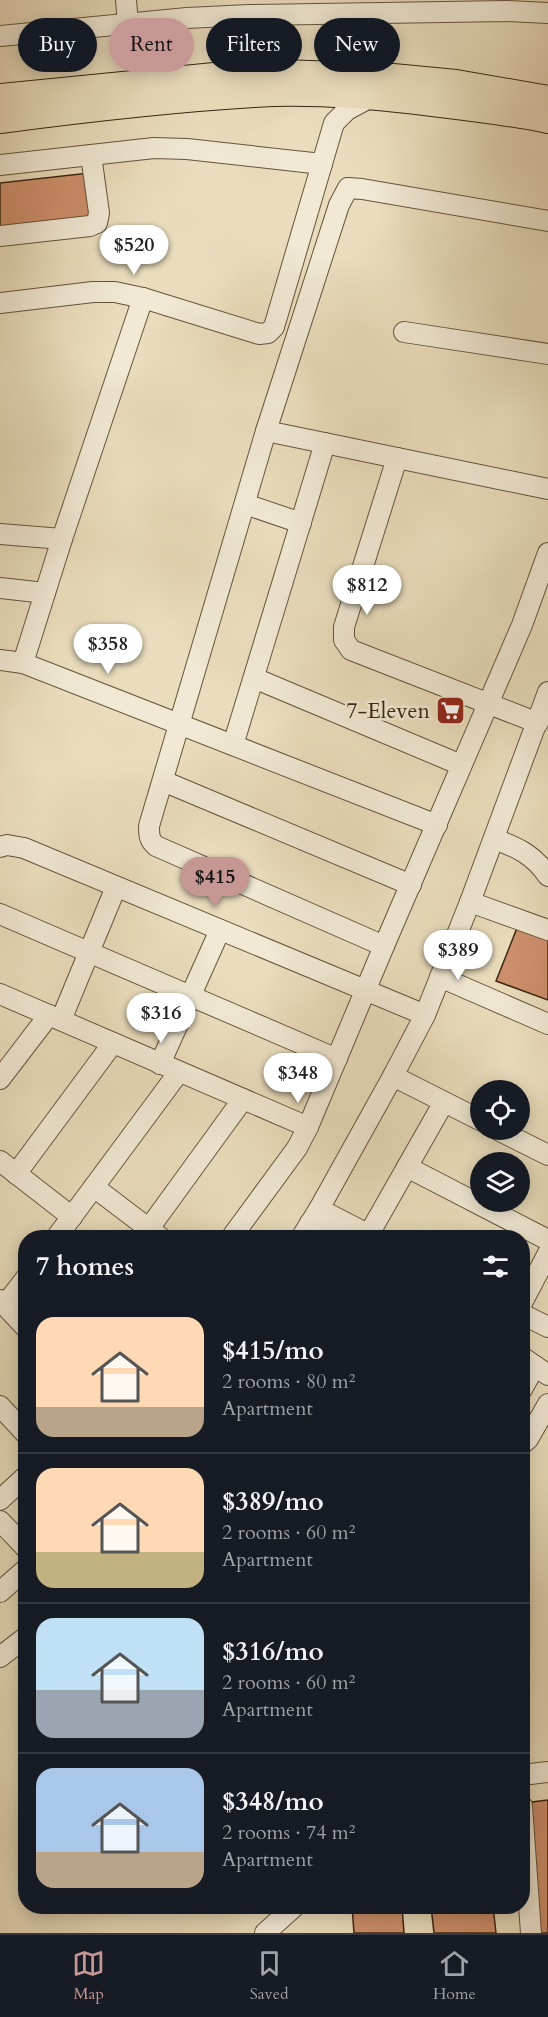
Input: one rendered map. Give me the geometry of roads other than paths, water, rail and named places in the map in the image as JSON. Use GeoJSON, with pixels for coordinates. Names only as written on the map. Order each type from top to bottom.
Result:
{"type":"FeatureCollection","features":[{"type":"Feature","properties":{"kind":"main road"},"geometry":{"type":"LineString","coordinates":[[0,97],[117,84],[266,72],[393,76],[456,83],[548,99]]}},
{"type":"Feature","properties":{"kind":"main road"},"geometry":{"type":"LineString","coordinates":[[0,120],[129,104],[255,94],[304,93],[371,97],[521,114],[548,120]]}},
{"type":"Feature","properties":{"kind":"street"},"geometry":{"type":"LineString","coordinates":[[126,0],[128,18]]}},
{"type":"Feature","properties":{"kind":"street"},"geometry":{"type":"LineString","coordinates":[[194,19],[507,6],[548,13]]}},
{"type":"Feature","properties":{"kind":"street"},"geometry":{"type":"LineString","coordinates":[[0,36],[109,26]]}},
{"type":"Feature","properties":{"kind":"street"},"geometry":{"type":"LineString","coordinates":[[304,93],[324,107],[334,123]]}},
{"type":"Feature","properties":{"kind":"street"},"geometry":{"type":"LineString","coordinates":[[0,303],[93,292],[115,292],[143,298],[259,334],[268,333],[274,327],[334,123],[347,110],[371,97]]}},
{"type":"Feature","properties":{"kind":"street"},"geometry":{"type":"LineString","coordinates":[[0,165],[154,148],[187,149],[322,164]]}},
{"type":"Feature","properties":{"kind":"street"},"geometry":{"type":"LineString","coordinates":[[0,236],[90,226],[97,223],[99,213],[91,155]]}},
{"type":"Feature","properties":{"kind":"street"},"geometry":{"type":"LineString","coordinates":[[384,946],[156,846],[151,842],[149,826],[266,431],[339,205],[348,188],[548,221]]}},
{"type":"Feature","properties":{"kind":"street"},"geometry":{"type":"LineString","coordinates":[[23,663],[143,298]]}},
{"type":"Feature","properties":{"kind":"street"},"geometry":{"type":"LineString","coordinates":[[404,332],[548,354]]}},
{"type":"Feature","properties":{"kind":"street"},"geometry":{"type":"LineString","coordinates":[[266,431],[548,489]]}},
{"type":"Feature","properties":{"kind":"street"},"geometry":{"type":"LineString","coordinates":[[233,745],[325,443]]}},
{"type":"Feature","properties":{"kind":"street"},"geometry":{"type":"LineString","coordinates":[[397,458],[344,627],[344,640],[351,650],[538,723]]}},
{"type":"Feature","properties":{"kind":"street"},"geometry":{"type":"LineString","coordinates":[[244,504],[301,522]]}},
{"type":"Feature","properties":{"kind":"street"},"geometry":{"type":"LineString","coordinates":[[0,534],[62,539]]}},
{"type":"Feature","properties":{"kind":"street"},"geometry":{"type":"LineString","coordinates":[[237,1230],[297,1148],[308,1127],[522,625],[548,553]]}},
{"type":"Feature","properties":{"kind":"street"},"geometry":{"type":"LineString","coordinates":[[0,588],[45,593]]}},
{"type":"Feature","properties":{"kind":"street"},"geometry":{"type":"LineString","coordinates":[[0,660],[23,663],[437,825]]}},
{"type":"Feature","properties":{"kind":"street"},"geometry":{"type":"LineString","coordinates":[[254,678],[461,765]]}},
{"type":"Feature","properties":{"kind":"street"},"geometry":{"type":"LineString","coordinates":[[343,1230],[310,1223],[393,1076],[424,1015],[470,902],[548,692]]}},
{"type":"Feature","properties":{"kind":"street"},"geometry":{"type":"LineString","coordinates":[[163,781],[411,885]]}},
{"type":"Feature","properties":{"kind":"street"},"geometry":{"type":"LineString","coordinates":[[494,839],[532,856],[548,876]]}},
{"type":"Feature","properties":{"kind":"street"},"geometry":{"type":"LineString","coordinates":[[0,846],[24,848],[220,930],[371,978],[424,1015]]}},
{"type":"Feature","properties":{"kind":"street"},"geometry":{"type":"LineString","coordinates":[[0,1079],[55,1018],[89,952],[117,887]]}},
{"type":"Feature","properties":{"kind":"street"},"geometry":{"type":"LineString","coordinates":[[470,902],[548,930]]}},
{"type":"Feature","properties":{"kind":"street"},"geometry":{"type":"LineString","coordinates":[[0,914],[337,1059]]}},
{"type":"Feature","properties":{"kind":"street"},"geometry":{"type":"LineString","coordinates":[[160,1064],[220,930]]}},
{"type":"Feature","properties":{"kind":"street"},"geometry":{"type":"LineString","coordinates":[[440,977],[548,1024]]}},
{"type":"Feature","properties":{"kind":"street"},"geometry":{"type":"LineString","coordinates":[[0,994],[308,1127]]}},
{"type":"Feature","properties":{"kind":"street"},"geometry":{"type":"LineString","coordinates":[[16,1174],[113,1043]]}},
{"type":"Feature","properties":{"kind":"street"},"geometry":{"type":"LineString","coordinates":[[62,1230],[179,1072]]}},
{"type":"Feature","properties":{"kind":"street"},"geometry":{"type":"LineString","coordinates":[[393,1076],[470,1115]]}},
{"type":"Feature","properties":{"kind":"street"},"geometry":{"type":"LineString","coordinates":[[153,1230],[243,1099]]}},
{"type":"Feature","properties":{"kind":"street"},"geometry":{"type":"LineString","coordinates":[[375,1230],[444,1102]]}},
{"type":"Feature","properties":{"kind":"street"},"geometry":{"type":"LineString","coordinates":[[518,1140],[548,1155]]}},
{"type":"Feature","properties":{"kind":"street"},"geometry":{"type":"LineString","coordinates":[[0,1161],[72,1216]]}},
{"type":"Feature","properties":{"kind":"street"},"geometry":{"type":"LineString","coordinates":[[407,1167],[529,1230]]}},
{"type":"Feature","properties":{"kind":"street"},"geometry":{"type":"LineString","coordinates":[[94,1187],[145,1230]]}},
{"type":"Feature","properties":{"kind":"street"},"geometry":{"type":"LineString","coordinates":[[530,1231],[548,1240]]}},
{"type":"Feature","properties":{"kind":"street"},"geometry":{"type":"LineString","coordinates":[[530,1288],[548,1253]]}},
{"type":"Feature","properties":{"kind":"street"},"geometry":{"type":"LineString","coordinates":[[18,1287],[3,1303],[18,1319]]}},
{"type":"Feature","properties":{"kind":"street"},"geometry":{"type":"LineString","coordinates":[[530,1318],[548,1327]]}},
{"type":"Feature","properties":{"kind":"street"},"geometry":{"type":"LineString","coordinates":[[530,1436],[548,1404]]}},
{"type":"Feature","properties":{"kind":"street"},"geometry":{"type":"LineString","coordinates":[[0,1406],[18,1425]]}},
{"type":"Feature","properties":{"kind":"street"},"geometry":{"type":"LineString","coordinates":[[0,1500],[18,1483]]}},
{"type":"Feature","properties":{"kind":"street"},"geometry":{"type":"LineString","coordinates":[[0,1521],[18,1540]]}},
{"type":"Feature","properties":{"kind":"street"},"geometry":{"type":"LineString","coordinates":[[0,1592],[18,1576]]}},
{"type":"Feature","properties":{"kind":"street"},"geometry":{"type":"LineString","coordinates":[[0,1657],[18,1642]]}},
{"type":"Feature","properties":{"kind":"street"},"geometry":{"type":"LineString","coordinates":[[530,1774],[548,1772]]}},
{"type":"Feature","properties":{"kind":"street"},"geometry":{"type":"LineString","coordinates":[[265,1933],[286,1914]]}},
{"type":"Feature","properties":{"kind":"street"},"geometry":{"type":"LineString","coordinates":[[530,1914],[531,1933]]}},
{"type":"Feature","properties":{"kind":"place","name":"7-Eleven"},"geometry":{"type":"Point","coordinates":[451,710]}}]}
